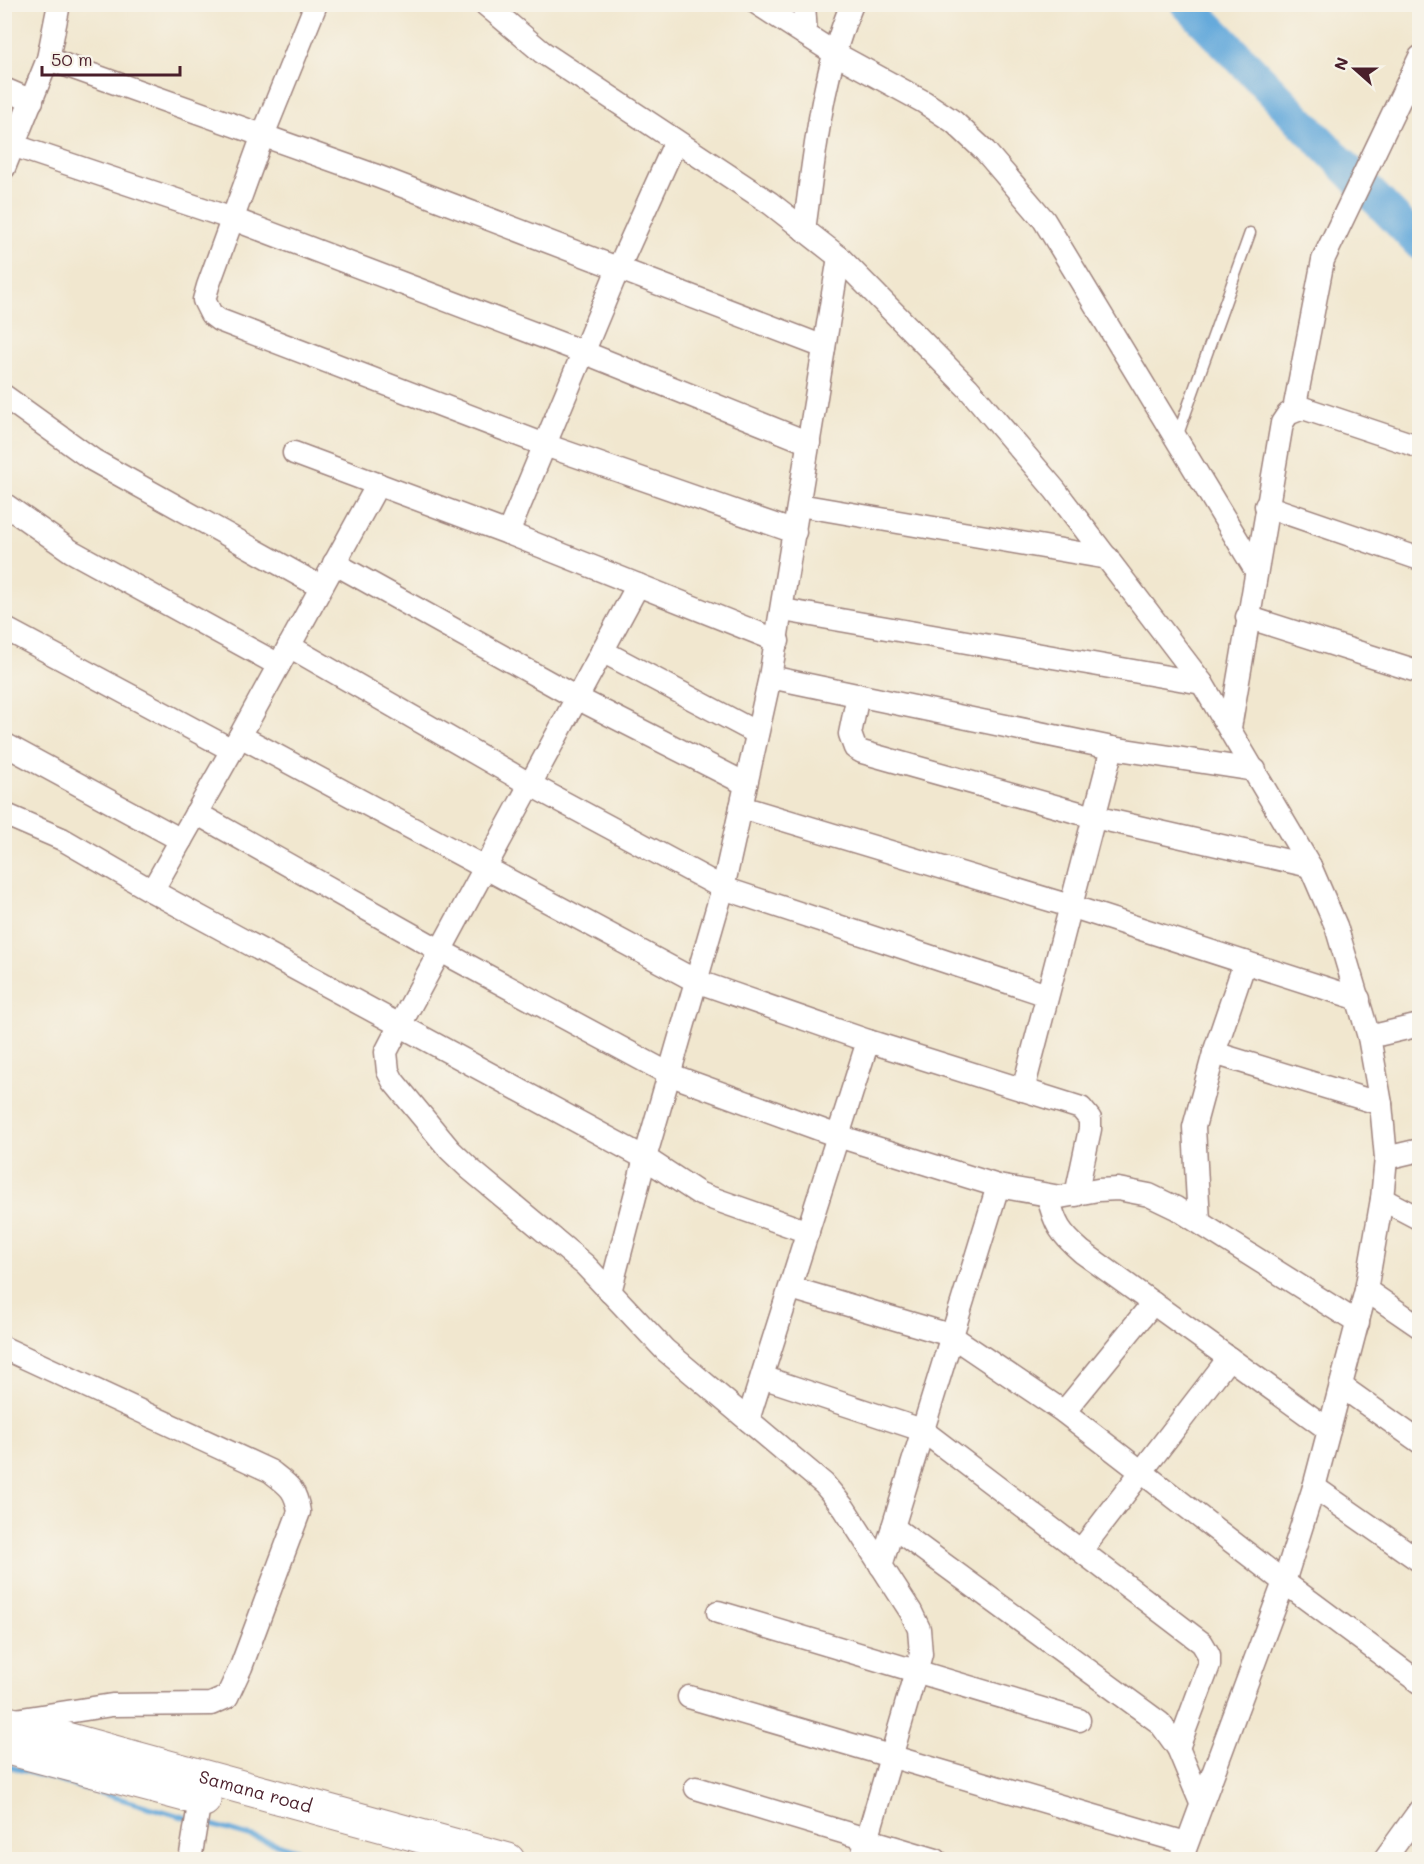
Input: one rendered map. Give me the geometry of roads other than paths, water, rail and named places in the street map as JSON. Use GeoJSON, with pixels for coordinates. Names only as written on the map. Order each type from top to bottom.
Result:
{"type":"FeatureCollection","features":[{"type":"Feature","properties":{"kind":"main road","name":"Samana road"},"geometry":{"type":"LineString","coordinates":[[5,1722],[198,1809],[507,1860]]}},
{"type":"Feature","properties":{"kind":"main road","name":"Samana road"},"geometry":{"type":"LineString","coordinates":[[4,1747],[198,1809],[423,1860]]}},
{"type":"Feature","properties":{"kind":"street"},"geometry":{"type":"LineString","coordinates":[[4,168],[14,135],[32,101],[48,58],[59,4]]}},
{"type":"Feature","properties":{"kind":"street"},"geometry":{"type":"LineString","coordinates":[[316,4],[263,135],[204,300],[211,314],[219,320],[545,445],[795,532]]}},
{"type":"Feature","properties":{"kind":"street"},"geometry":{"type":"LineString","coordinates":[[485,4],[542,52],[770,203],[839,257],[968,388],[1055,490],[1202,683],[1310,866],[1336,926],[1359,999],[1369,1037],[1381,1104],[1386,1158],[1382,1199],[1358,1323],[1314,1487],[1284,1582],[1184,1851],[1146,1830],[689,1696]]}},
{"type":"Feature","properties":{"kind":"street"},"geometry":{"type":"LineString","coordinates":[[759,4],[834,53],[924,102],[954,122],[1010,178],[1044,220],[1255,568]]}},
{"type":"Feature","properties":{"kind":"street"},"geometry":{"type":"LineString","coordinates":[[804,4],[806,35]]}},
{"type":"Feature","properties":{"kind":"street"},"geometry":{"type":"LineString","coordinates":[[804,230],[823,95],[834,53],[852,4]]}},
{"type":"Feature","properties":{"kind":"street"},"geometry":{"type":"LineString","coordinates":[[1230,728],[1255,568],[1282,423],[1294,410],[1323,260],[1419,57]]}},
{"type":"Feature","properties":{"kind":"street"},"geometry":{"type":"LineString","coordinates":[[48,58],[263,135],[824,347]]}},
{"type":"Feature","properties":{"kind":"street"},"geometry":{"type":"LineString","coordinates":[[4,89],[32,101]]}},
{"type":"Feature","properties":{"kind":"street"},"geometry":{"type":"LineString","coordinates":[[14,135],[583,352],[809,443]]}},
{"type":"Feature","properties":{"kind":"street"},"geometry":{"type":"LineString","coordinates":[[508,533],[618,269],[675,142]]}},
{"type":"Feature","properties":{"kind":"street"},"geometry":{"type":"LineString","coordinates":[[610,1292],[645,1158],[671,1075],[723,888],[778,641],[839,257]]}},
{"type":"Feature","properties":{"kind":"street"},"geometry":{"type":"LineString","coordinates":[[4,396],[93,460],[321,587]]}},
{"type":"Feature","properties":{"kind":"street"},"geometry":{"type":"LineString","coordinates":[[1294,410],[1303,408],[1419,447]]}},
{"type":"Feature","properties":{"kind":"street"},"geometry":{"type":"LineString","coordinates":[[294,453],[508,533],[778,641]]}},
{"type":"Feature","properties":{"kind":"street"},"geometry":{"type":"LineString","coordinates":[[152,891],[378,484]]}},
{"type":"Feature","properties":{"kind":"street"},"geometry":{"type":"LineString","coordinates":[[4,504],[80,556],[284,656],[723,888],[1047,995]]}},
{"type":"Feature","properties":{"kind":"street"},"geometry":{"type":"LineString","coordinates":[[799,505],[1108,558]]}},
{"type":"Feature","properties":{"kind":"street"},"geometry":{"type":"LineString","coordinates":[[1266,506],[1419,559]]}},
{"type":"Feature","properties":{"kind":"street"},"geometry":{"type":"LineString","coordinates":[[334,563],[577,698],[746,784]]}},
{"type":"Feature","properties":{"kind":"street"},"geometry":{"type":"LineString","coordinates":[[638,585],[400,1025],[386,1052],[385,1062],[393,1082],[426,1123],[470,1169],[585,1265],[665,1350],[824,1484],[844,1508],[881,1566],[919,1629],[921,1654],[864,1849]]}},
{"type":"Feature","properties":{"kind":"street"},"geometry":{"type":"LineString","coordinates":[[783,610],[1202,683]]}},
{"type":"Feature","properties":{"kind":"street"},"geometry":{"type":"LineString","coordinates":[[1247,617],[1419,672]]}},
{"type":"Feature","properties":{"kind":"street"},"geometry":{"type":"LineString","coordinates":[[4,628],[486,869],[696,981],[868,1041],[1081,1108],[1090,1119],[1076,1195]]}},
{"type":"Feature","properties":{"kind":"street"},"geometry":{"type":"LineString","coordinates":[[602,651],[757,733]]}},
{"type":"Feature","properties":{"kind":"street"},"geometry":{"type":"LineString","coordinates":[[770,677],[1112,748],[1255,770]]}},
{"type":"Feature","properties":{"kind":"street"},"geometry":{"type":"LineString","coordinates":[[858,695],[850,734],[855,748],[862,752],[1094,817],[1310,866]]}},
{"type":"Feature","properties":{"kind":"street"},"geometry":{"type":"LineString","coordinates":[[4,744],[181,840]]}},
{"type":"Feature","properties":{"kind":"street"},"geometry":{"type":"LineString","coordinates":[[1023,1090],[1112,748]]}},
{"type":"Feature","properties":{"kind":"street"},"geometry":{"type":"LineString","coordinates":[[741,807],[1070,906],[1359,999]]}},
{"type":"Feature","properties":{"kind":"street"},"geometry":{"type":"LineString","coordinates":[[196,813],[441,951],[671,1075],[838,1136],[998,1186],[1048,1197],[1076,1195],[1098,1190],[1134,1191],[1149,1195],[1199,1222],[1358,1323]]}},
{"type":"Feature","properties":{"kind":"street"},"geometry":{"type":"LineString","coordinates":[[4,814],[62,839],[152,891],[645,1158],[700,1194],[808,1232]]}},
{"type":"Feature","properties":{"kind":"street"},"geometry":{"type":"LineString","coordinates":[[1199,1222],[1194,1127],[1214,1053],[1245,962]]}},
{"type":"Feature","properties":{"kind":"street"},"geometry":{"type":"LineString","coordinates":[[1369,1037],[1419,1025]]}},
{"type":"Feature","properties":{"kind":"street"},"geometry":{"type":"LineString","coordinates":[[748,1420],[868,1041]]}},
{"type":"Feature","properties":{"kind":"street"},"geometry":{"type":"LineString","coordinates":[[1214,1053],[1381,1104]]}},
{"type":"Feature","properties":{"kind":"street"},"geometry":{"type":"LineString","coordinates":[[1386,1158],[1419,1150]]}},
{"type":"Feature","properties":{"kind":"street"},"geometry":{"type":"LineString","coordinates":[[881,1566],[950,1335],[998,1186]]}},
{"type":"Feature","properties":{"kind":"street"},"geometry":{"type":"LineString","coordinates":[[1048,1197],[1055,1224],[1064,1236],[1329,1430]]}},
{"type":"Feature","properties":{"kind":"street"},"geometry":{"type":"LineString","coordinates":[[1382,1199],[1419,1219]]}},
{"type":"Feature","properties":{"kind":"street"},"geometry":{"type":"LineString","coordinates":[[791,1288],[950,1335],[1064,1412],[1419,1683]]}},
{"type":"Feature","properties":{"kind":"street"},"geometry":{"type":"LineString","coordinates":[[1366,1290],[1419,1327]]}},
{"type":"Feature","properties":{"kind":"street"},"geometry":{"type":"LineString","coordinates":[[1064,1412],[1153,1303]]}},
{"type":"Feature","properties":{"kind":"street"},"geometry":{"type":"LineString","coordinates":[[4,1348],[270,1471],[289,1485],[297,1496],[300,1512],[241,1668],[227,1696],[211,1704],[112,1704],[5,1722]]}},
{"type":"Feature","properties":{"kind":"street"},"geometry":{"type":"LineString","coordinates":[[1082,1549],[1229,1358]]}},
{"type":"Feature","properties":{"kind":"street"},"geometry":{"type":"LineString","coordinates":[[762,1377],[922,1430],[1082,1549],[1206,1648],[1209,1665],[1178,1748]]}},
{"type":"Feature","properties":{"kind":"street"},"geometry":{"type":"LineString","coordinates":[[1341,1386],[1419,1442]]}},
{"type":"Feature","properties":{"kind":"street"},"geometry":{"type":"LineString","coordinates":[[1314,1487],[1419,1561]]}},
{"type":"Feature","properties":{"kind":"street"},"geometry":{"type":"LineString","coordinates":[[893,1527],[1160,1723],[1178,1748],[1201,1803]]}},
{"type":"Feature","properties":{"kind":"street"},"geometry":{"type":"LineString","coordinates":[[718,1612],[1080,1720]]}},
{"type":"Feature","properties":{"kind":"street"},"geometry":{"type":"LineString","coordinates":[[696,1788],[864,1849],[936,1860]]}},
{"type":"Feature","properties":{"kind":"street"},"geometry":{"type":"LineString","coordinates":[[190,1860],[198,1809]]}},
{"type":"Feature","properties":{"kind":"street"},"geometry":{"type":"LineString","coordinates":[[1384,1860],[1419,1810]]}},
{"type":"Feature","properties":{"kind":"lane"},"geometry":{"type":"LineString","coordinates":[[1177,437],[1250,233]]}},
{"type":"Feature","properties":{"kind":"waterway"},"geometry":{"type":"LineString","coordinates":[[1187,4],[1420,244]]}},
{"type":"Feature","properties":{"kind":"waterway"},"geometry":{"type":"LineString","coordinates":[[4,1765],[190,1819]]}},
{"type":"Feature","properties":{"kind":"waterway"},"geometry":{"type":"LineString","coordinates":[[202,1822],[330,1860]]}}]}
